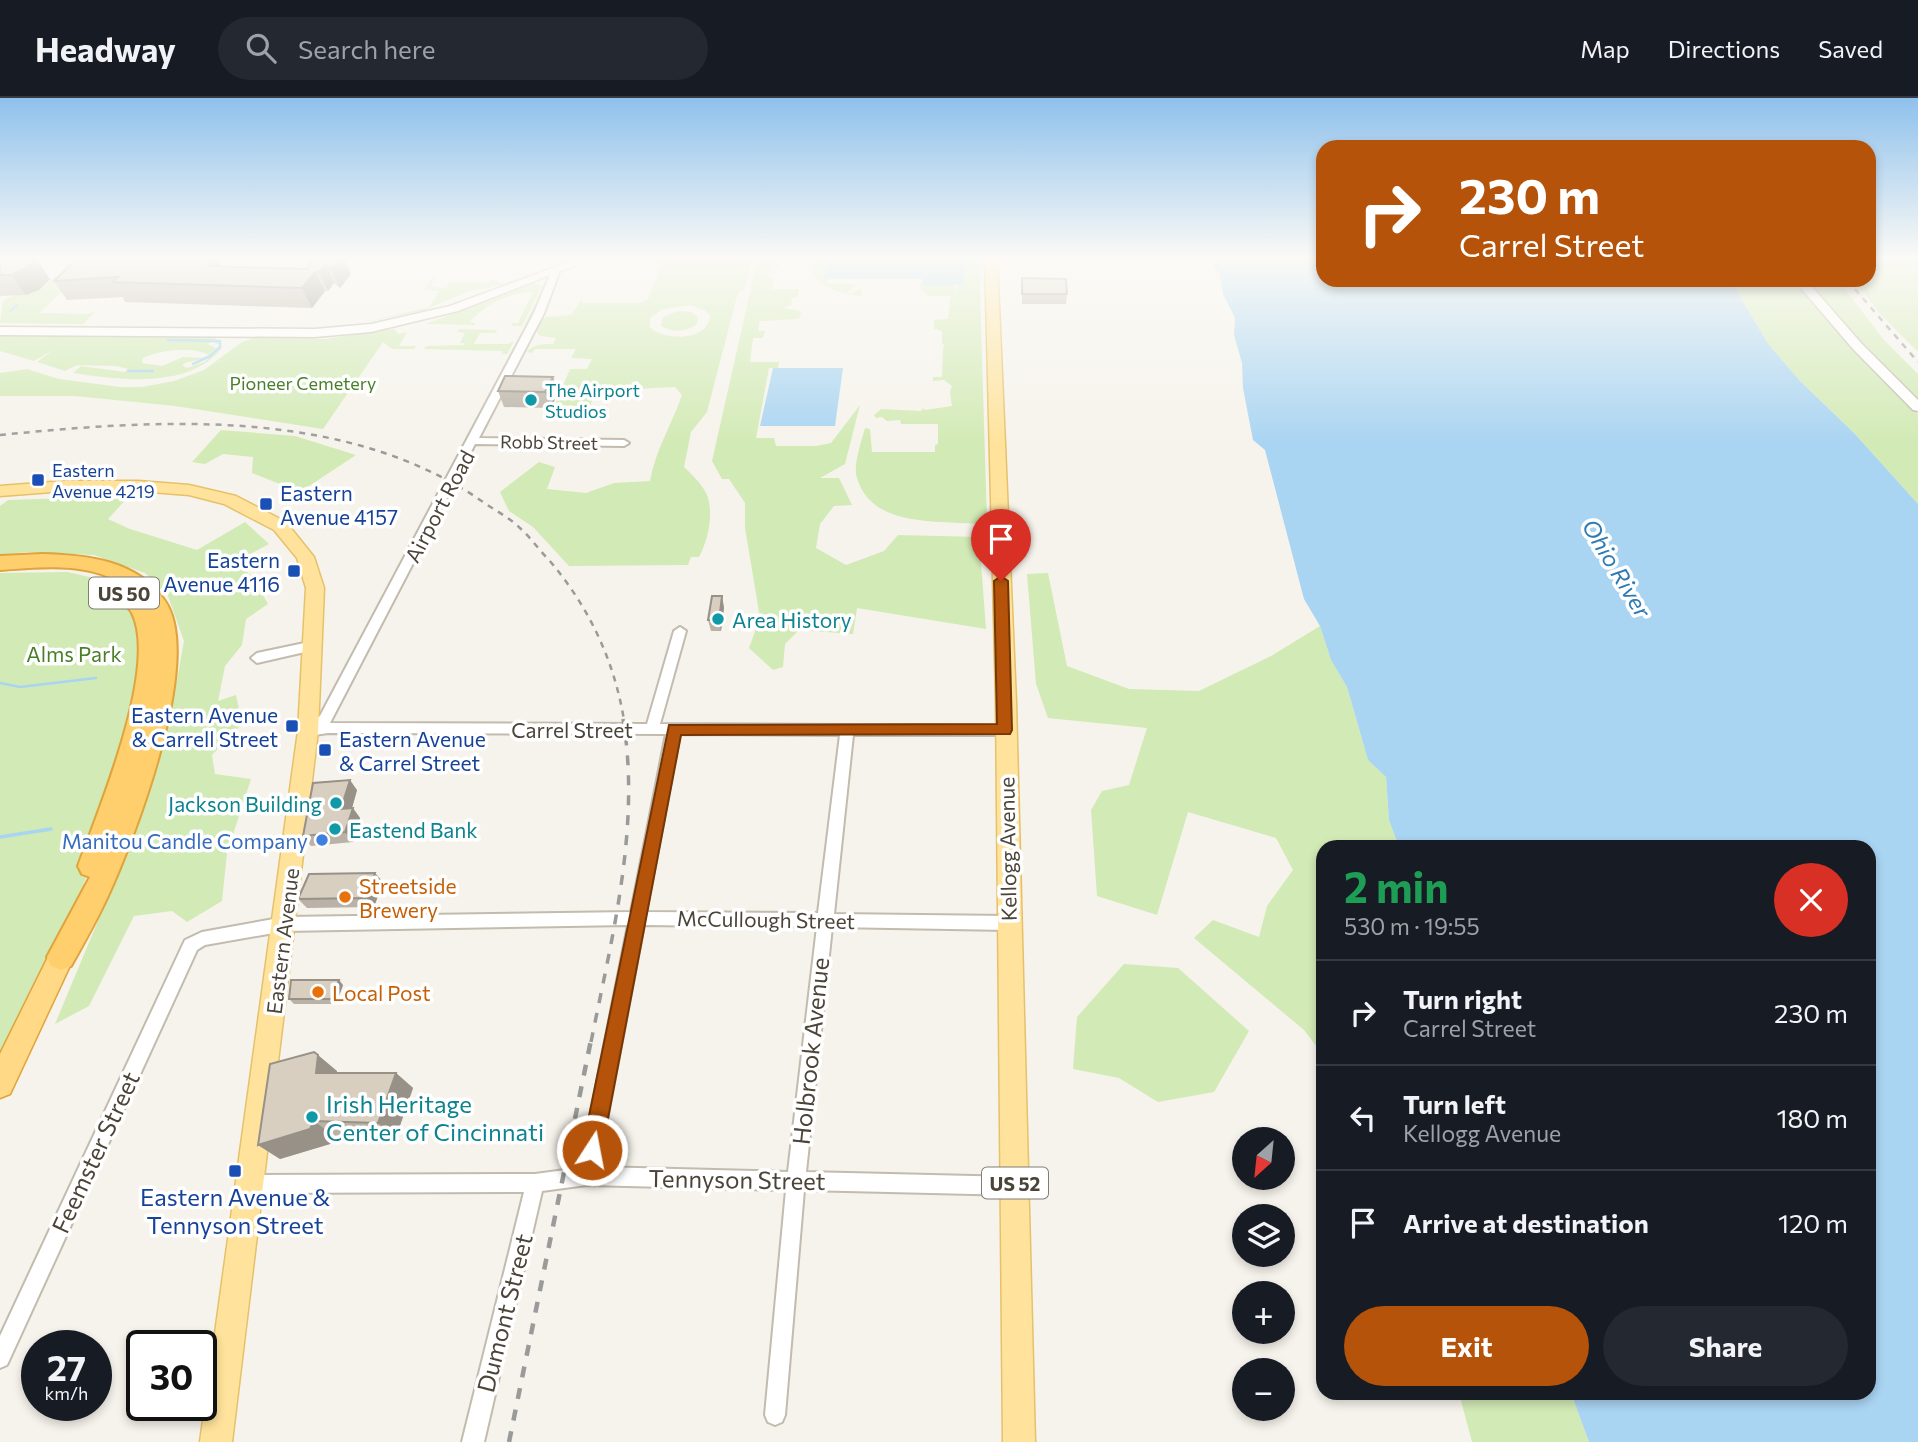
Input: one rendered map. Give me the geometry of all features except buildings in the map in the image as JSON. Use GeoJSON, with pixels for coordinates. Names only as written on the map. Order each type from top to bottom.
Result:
{"type":"FeatureCollection","features":[{"type":"Feature","properties":{"kind":"highway","name":"US 50"},"geometry":{"type":"LineString","coordinates":[[0,563],[53,560],[110,570],[129,579],[146,592],[158,606],[165,623],[165,679],[133,796],[97,893],[61,957],[0,1084]]}},
{"type":"Feature","properties":{"kind":"highway","name":"US 50"},"geometry":{"type":"LineString","coordinates":[[0,573],[67,572],[106,581],[134,601],[143,614],[148,631],[150,652],[131,748],[61,957]]}},
{"type":"Feature","properties":{"kind":"main road","name":"Kellogg Avenue"},"geometry":{"type":"LineString","coordinates":[[993,320],[1005,730],[1019,1442]]}},
{"type":"Feature","properties":{"kind":"main road","name":"Eastern Avenue"},"geometry":{"type":"LineString","coordinates":[[0,491],[65,486],[151,486],[199,492],[247,506],[280,526],[305,556],[315,588],[308,731],[216,1442]]}},
{"type":"Feature","properties":{"kind":"street"},"geometry":{"type":"LineString","coordinates":[[0,331],[315,332],[362,329],[407,320]]}},
{"type":"Feature","properties":{"kind":"street","name":"Airport Road"},"geometry":{"type":"LineString","coordinates":[[308,731],[325,720],[536,320]]}},
{"type":"Feature","properties":{"kind":"street"},"geometry":{"type":"LineString","coordinates":[[1834,320],[1918,407]]}},
{"type":"Feature","properties":{"kind":"street","name":"Robb Street"},"geometry":{"type":"LineString","coordinates":[[474,441],[624,443]]}},
{"type":"Feature","properties":{"kind":"street"},"geometry":{"type":"LineString","coordinates":[[652,729],[680,631]]}},
{"type":"Feature","properties":{"kind":"street"},"geometry":{"type":"LineString","coordinates":[[257,658],[314,646]]}},
{"type":"Feature","properties":{"kind":"street","name":"Carrel Street"},"geometry":{"type":"LineString","coordinates":[[308,731],[328,728],[1005,730]]}},
{"type":"Feature","properties":{"kind":"street"},"geometry":{"type":"LineString","coordinates":[[587,1176],[674,729]]}},
{"type":"Feature","properties":{"kind":"street","name":"Holbrook Avenue"},"geometry":{"type":"LineString","coordinates":[[775,1415],[796,1181],[848,729]]}},
{"type":"Feature","properties":{"kind":"street","name":"McCullough Street"},"geometry":{"type":"LineString","coordinates":[[191,945],[211,935],[285,924],[638,919],[1008,923]]}},
{"type":"Feature","properties":{"kind":"street","name":"Feemster Street"},"geometry":{"type":"LineString","coordinates":[[0,1358],[191,945]]}},
{"type":"Feature","properties":{"kind":"street","name":"Tennyson Street"},"geometry":{"type":"LineString","coordinates":[[250,1184],[535,1183],[587,1176],[1015,1186]]}},
{"type":"Feature","properties":{"kind":"street","name":"Dumont Street"},"geometry":{"type":"LineString","coordinates":[[473,1442],[535,1183]]}},
{"type":"Feature","properties":{"kind":"green space"},"geometry":{"type":"Polygon","coordinates":[[[0,320],[87,320],[83,324],[0,323],[0,320]]]}},
{"type":"Feature","properties":{"kind":"green space"},"geometry":{"type":"Polygon","coordinates":[[[437,320],[472,320],[470,322],[476,323],[474,325],[426,324],[437,320]]]}},
{"type":"Feature","properties":{"kind":"green space"},"geometry":{"type":"Polygon","coordinates":[[[520,320],[525,320],[522,326],[513,326],[511,323],[518,323],[520,320]]]}},
{"type":"Feature","properties":{"kind":"green space"},"geometry":{"type":"Polygon","coordinates":[[[542,320],[650,320],[650,327],[656,332],[675,337],[702,330],[709,320],[731,320],[707,412],[691,432],[684,467],[707,495],[710,513],[703,550],[699,557],[691,557],[688,565],[569,566],[533,527],[509,511],[500,492],[539,462],[555,467],[547,489],[586,493],[614,483],[650,481],[660,448],[682,395],[675,387],[596,391],[588,411],[553,410],[570,369],[587,369],[592,359],[571,358],[576,349],[535,349],[532,353],[527,352],[535,346],[553,344],[556,338],[540,336],[537,332],[542,320]]]}},
{"type":"Feature","properties":{"kind":"green space"},"geometry":{"type":"Polygon","coordinates":[[[662,320],[698,320],[697,324],[679,331],[661,326],[662,320]]]}},
{"type":"Feature","properties":{"kind":"green space"},"geometry":{"type":"Polygon","coordinates":[[[744,320],[783,320],[760,321],[758,331],[765,331],[763,338],[753,338],[750,362],[779,362],[778,368],[769,368],[756,438],[774,438],[776,446],[816,446],[831,443],[860,405],[845,464],[820,478],[839,478],[852,505],[834,506],[820,524],[816,548],[846,565],[884,551],[898,535],[979,537],[986,629],[857,608],[853,634],[799,630],[785,644],[783,667],[773,670],[749,648],[760,618],[745,528],[745,503],[729,479],[722,479],[712,461],[744,320]]]}},
{"type":"Feature","properties":{"kind":"green space"},"geometry":{"type":"Polygon","coordinates":[[[934,320],[981,320],[987,522],[973,524],[900,516],[873,503],[857,478],[856,461],[865,428],[870,429],[872,452],[935,452],[935,445],[938,444],[938,424],[901,424],[900,420],[887,421],[874,415],[881,409],[921,411],[923,408],[925,410],[952,406],[952,386],[944,380],[933,381],[933,377],[942,377],[945,345],[942,344],[942,331],[934,329],[934,320]]]}},
{"type":"Feature","properties":{"kind":"green space"},"geometry":{"type":"Polygon","coordinates":[[[1754,320],[1830,320],[1918,414],[1918,504],[1854,433],[1800,381],[1769,345],[1754,320]]]}},
{"type":"Feature","properties":{"kind":"green space"},"geometry":{"type":"Polygon","coordinates":[[[1841,320],[1868,320],[1884,340],[1918,374],[1918,401],[1841,320]]]}},
{"type":"Feature","properties":{"kind":"green space"},"geometry":{"type":"Polygon","coordinates":[[[1886,320],[1918,320],[1918,352],[1886,320]]]}},
{"type":"Feature","properties":{"kind":"green space","name":"Pioneer Cemetery"},"geometry":{"type":"Polygon","coordinates":[[[394,329],[398,334],[407,332],[399,346],[416,346],[414,349],[392,349],[383,342],[323,429],[175,406],[75,396],[0,396],[0,373],[27,369],[59,379],[120,387],[142,387],[174,381],[204,370],[242,342],[254,338],[325,339],[394,329]]]}},
{"type":"Feature","properties":{"kind":"green space"},"geometry":{"type":"Polygon","coordinates":[[[459,329],[497,330],[496,333],[480,333],[474,344],[508,344],[514,341],[507,354],[502,354],[503,351],[424,349],[426,346],[464,345],[465,343],[460,343],[465,333],[457,332],[459,329]]]}},
{"type":"Feature","properties":{"kind":"green space"},"geometry":{"type":"Polygon","coordinates":[[[0,336],[214,337],[220,345],[212,342],[207,344],[216,348],[209,355],[185,350],[167,351],[143,358],[142,363],[162,366],[183,357],[206,358],[182,365],[187,368],[204,362],[224,345],[211,359],[194,369],[175,375],[133,379],[73,373],[81,366],[125,372],[128,369],[116,366],[77,365],[65,371],[37,362],[53,350],[34,361],[0,351],[0,336]]]}},
{"type":"Feature","properties":{"kind":"green space"},"geometry":{"type":"Polygon","coordinates":[[[221,430],[295,436],[356,455],[300,492],[252,473],[253,457],[223,454],[205,464],[192,462],[221,430]]]}},
{"type":"Feature","properties":{"kind":"green space"},"geometry":{"type":"Polygon","coordinates":[[[129,496],[108,519],[130,529],[197,550],[245,522],[269,544],[235,562],[252,576],[268,604],[246,619],[242,645],[225,666],[218,701],[236,695],[242,724],[212,755],[215,774],[251,779],[227,853],[222,901],[187,922],[172,911],[134,916],[89,1006],[55,1024],[135,832],[173,702],[184,641],[168,596],[145,573],[94,555],[27,552],[0,555],[0,506],[8,500],[129,496]]]}},
{"type":"Feature","properties":{"kind":"green space","name":"Alms Park"},"geometry":{"type":"Polygon","coordinates":[[[67,572],[98,580],[117,589],[148,631],[110,808],[72,918],[0,1084],[0,573],[67,572]]]}},
{"type":"Feature","properties":{"kind":"green space"},"geometry":{"type":"Polygon","coordinates":[[[1048,573],[1067,666],[1129,689],[1199,691],[1271,656],[1320,626],[1331,660],[1347,687],[1368,760],[1386,777],[1389,820],[1396,840],[1316,840],[1316,1046],[1304,1030],[1194,938],[1213,920],[1259,937],[1267,906],[1293,870],[1276,838],[1188,812],[1157,915],[1097,896],[1091,810],[1102,791],[1129,785],[1147,728],[1048,718],[1036,684],[1027,574],[1048,573]]]}},
{"type":"Feature","properties":{"kind":"green space"},"geometry":{"type":"Polygon","coordinates":[[[1124,964],[1178,968],[1249,1031],[1214,1092],[1158,1102],[1119,1078],[1073,1069],[1077,1017],[1124,964]]]}},
{"type":"Feature","properties":{"kind":"green space"},"geometry":{"type":"Polygon","coordinates":[[[1461,1400],[1574,1400],[1589,1442],[1472,1442],[1461,1400]]]}},
{"type":"Feature","properties":{"kind":"water","name":"Ohio River"},"geometry":{"type":"Polygon","coordinates":[[[1235,320],[1754,320],[1769,345],[1800,381],[1854,433],[1918,504],[1918,1442],[1589,1442],[1574,1400],[1876,1400],[1876,840],[1396,840],[1389,820],[1386,777],[1368,760],[1347,687],[1331,660],[1320,626],[1304,599],[1265,450],[1253,440],[1243,388],[1242,363],[1234,335],[1235,320]]]}},
{"type":"Feature","properties":{"kind":"water"},"geometry":{"type":"Polygon","coordinates":[[[773,368],[843,368],[835,426],[760,426],[773,368]]]}},
{"type":"Feature","properties":{"kind":"waterway"},"geometry":{"type":"LineString","coordinates":[[168,340],[220,341],[220,347],[210,356],[193,364]]}},
{"type":"Feature","properties":{"kind":"waterway"},"geometry":{"type":"LineString","coordinates":[[128,371],[153,371]]}},
{"type":"Feature","properties":{"kind":"waterway"},"geometry":{"type":"LineString","coordinates":[[0,683],[20,687],[96,678]]}},
{"type":"Feature","properties":{"kind":"waterway"},"geometry":{"type":"LineString","coordinates":[[0,837],[51,829]]}},
{"type":"Feature","properties":{"kind":"railway"},"geometry":{"type":"LineString","coordinates":[[1881,320],[1918,362]]}},
{"type":"Feature","properties":{"kind":"railway"},"geometry":{"type":"LineString","coordinates":[[0,435],[124,425],[251,427],[314,435],[374,450],[432,472],[513,522],[563,578],[598,635],[614,676],[624,720]]}},
{"type":"Feature","properties":{"kind":"railway"},"geometry":{"type":"LineString","coordinates":[[591,1042],[615,922],[626,841],[628,759],[623,719]]}},
{"type":"Feature","properties":{"kind":"railway"},"geometry":{"type":"LineString","coordinates":[[509,1442],[591,1040]]}},
{"type":"Feature","properties":{"kind":"place","name":"The Airport Studios"},"geometry":{"type":"Point","coordinates":[531,400]}},
{"type":"Feature","properties":{"kind":"place","name":"Eastern Avenue 4219"},"geometry":{"type":"Point","coordinates":[38,480]}},
{"type":"Feature","properties":{"kind":"place","name":"Eastern Avenue 4157"},"geometry":{"type":"Point","coordinates":[266,504]}},
{"type":"Feature","properties":{"kind":"place","name":"Eastern Avenue 4116"},"geometry":{"type":"Point","coordinates":[294,571]}},
{"type":"Feature","properties":{"kind":"place","name":"Area History"},"geometry":{"type":"Point","coordinates":[718,619]}},
{"type":"Feature","properties":{"kind":"place","name":"Eastern Avenue & Carrell Street"},"geometry":{"type":"Point","coordinates":[292,726]}},
{"type":"Feature","properties":{"kind":"place","name":"Eastern Avenue & Carrel Street"},"geometry":{"type":"Point","coordinates":[325,750]}},
{"type":"Feature","properties":{"kind":"place","name":"Jackson Building"},"geometry":{"type":"Point","coordinates":[336,803]}},
{"type":"Feature","properties":{"kind":"place","name":"Eastend Bank"},"geometry":{"type":"Point","coordinates":[335,829]}},
{"type":"Feature","properties":{"kind":"place","name":"Manitou Candle Company"},"geometry":{"type":"Point","coordinates":[322,840]}},
{"type":"Feature","properties":{"kind":"place","name":"Streetside Brewery"},"geometry":{"type":"Point","coordinates":[345,897]}},
{"type":"Feature","properties":{"kind":"place","name":"Local Post"},"geometry":{"type":"Point","coordinates":[318,992]}},
{"type":"Feature","properties":{"kind":"place","name":"Irish Heritage Center of Cincinnati"},"geometry":{"type":"Point","coordinates":[312,1117]}},
{"type":"Feature","properties":{"kind":"place","name":"Eastern Avenue & Tennyson Street"},"geometry":{"type":"Point","coordinates":[235,1171]}},
{"type":"Feature","properties":{"kind":"route"},"geometry":{"type":"LineString","coordinates":[[592,1150],[674,729],[1005,730],[1001,581]]}}]}
